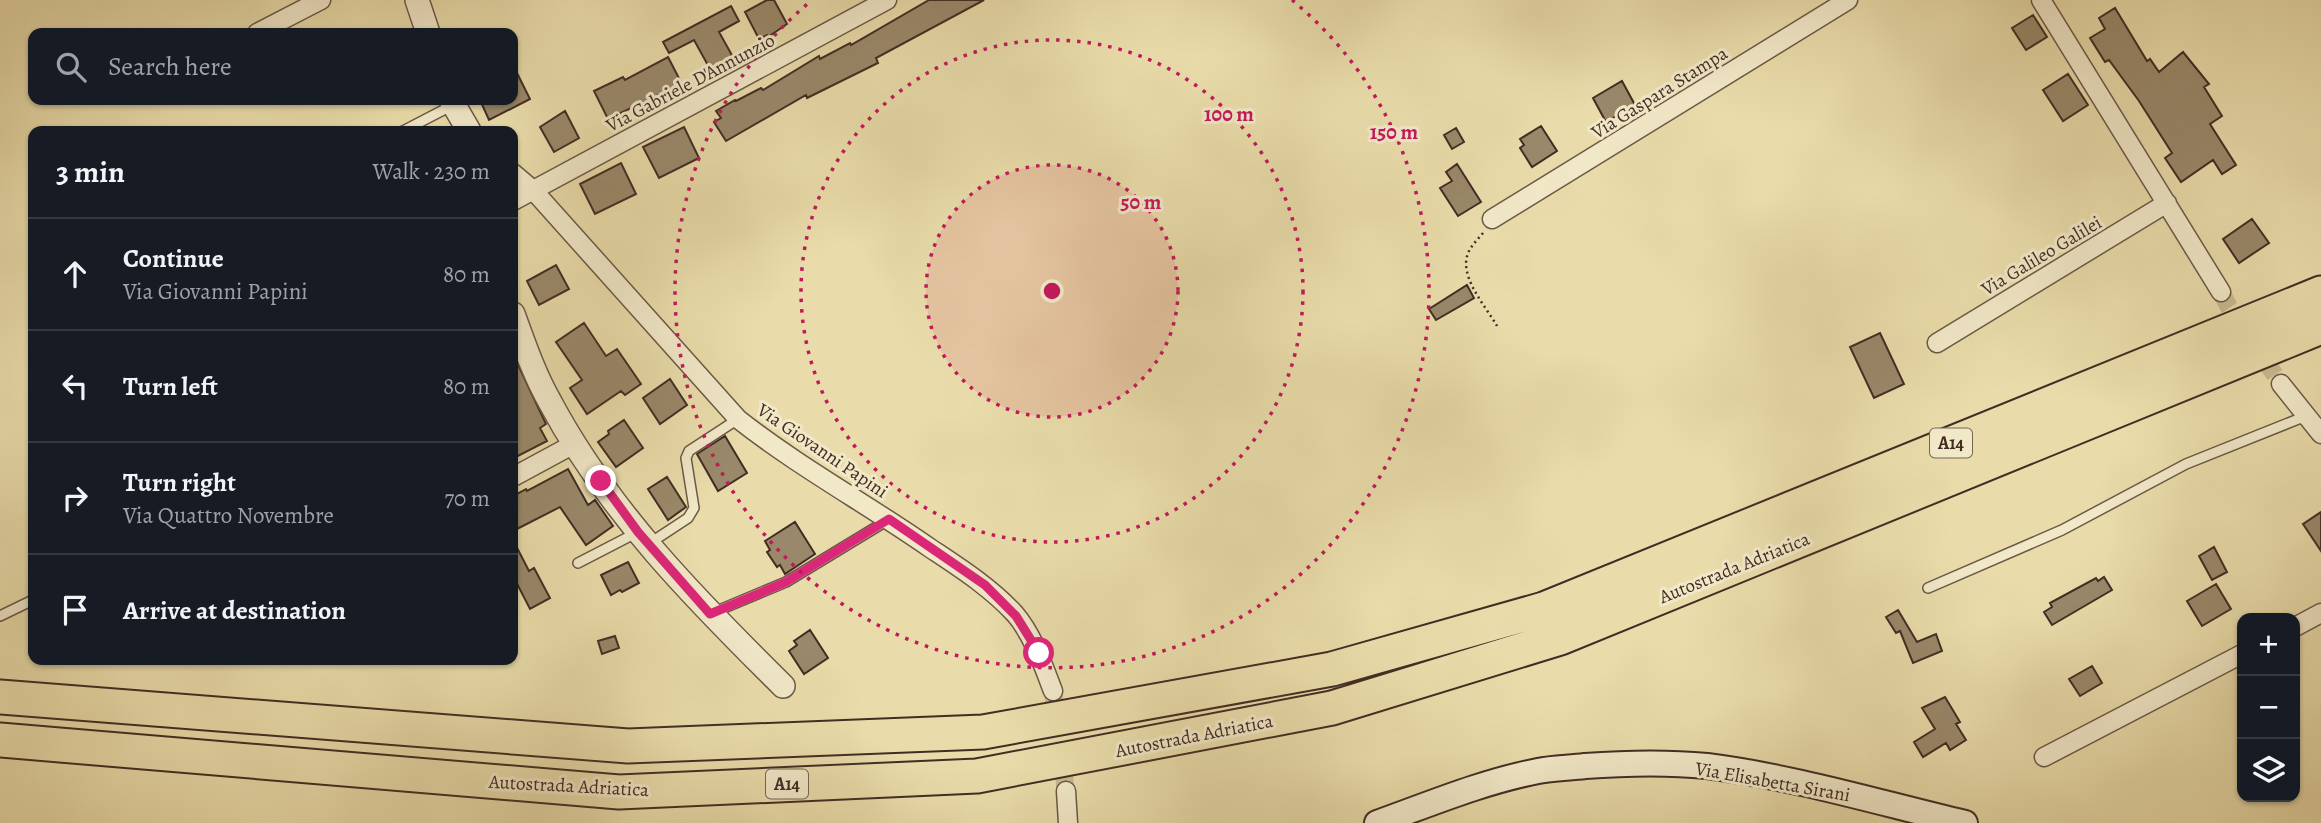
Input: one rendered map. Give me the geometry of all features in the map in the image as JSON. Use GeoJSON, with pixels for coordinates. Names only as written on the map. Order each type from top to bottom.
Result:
{"type":"FeatureCollection","features":[{"type":"Feature","properties":{"kind":"highway","name":"Autostrada Adriatica"},"geometry":{"type":"LineString","coordinates":[[0,697],[628,746],[983,732],[1332,669],[1544,609],[2321,292]]}},
{"type":"Feature","properties":{"kind":"highway","name":"Autostrada Adriatica"},"geometry":{"type":"LineString","coordinates":[[0,740],[619,792],[977,776],[1332,709],[1560,638],[2321,327]]}},
{"type":"Feature","properties":{"kind":"main road","name":"Via Elisabetta Sirani"},"geometry":{"type":"LineString","coordinates":[[1377,823],[1485,783],[1539,771],[1609,764],[1658,764],[1706,766],[1830,789],[1965,823]]}},
{"type":"Feature","properties":{"kind":"street"},"geometry":{"type":"LineString","coordinates":[[267,28],[321,0]]}},
{"type":"Feature","properties":{"kind":"street"},"geometry":{"type":"LineString","coordinates":[[417,0],[426,28]]}},
{"type":"Feature","properties":{"kind":"street","name":"Via Gabriele D'Annunzio"},"geometry":{"type":"LineString","coordinates":[[518,198],[887,0]]}},
{"type":"Feature","properties":{"kind":"street","name":"Via Gaspara Stampa"},"geometry":{"type":"LineString","coordinates":[[1492,219],[1849,0]]}},
{"type":"Feature","properties":{"kind":"street"},"geometry":{"type":"LineString","coordinates":[[2041,0],[2221,292]]}},
{"type":"Feature","properties":{"kind":"street"},"geometry":{"type":"LineString","coordinates":[[453,105],[467,126]]}},
{"type":"Feature","properties":{"kind":"street","name":"Via Giovanni Papini"},"geometry":{"type":"LineString","coordinates":[[518,177],[533,190],[738,419],[775,449],[889,519],[985,585],[1016,616],[1039,653],[1052,691]]}},
{"type":"Feature","properties":{"kind":"street","name":"Via Galileo Galilei"},"geometry":{"type":"LineString","coordinates":[[1937,343],[2167,203]]}},
{"type":"Feature","properties":{"kind":"street"},"geometry":{"type":"LineString","coordinates":[[518,328],[549,401],[574,444],[643,538],[710,614],[783,686]]}},
{"type":"Feature","properties":{"kind":"street"},"geometry":{"type":"LineString","coordinates":[[2281,384],[2321,434]]}},
{"type":"Feature","properties":{"kind":"street"},"geometry":{"type":"LineString","coordinates":[[518,474],[574,444]]}},
{"type":"Feature","properties":{"kind":"street"},"geometry":{"type":"LineString","coordinates":[[2300,624],[2321,614]]}},
{"type":"Feature","properties":{"kind":"street"},"geometry":{"type":"LineString","coordinates":[[2044,757],[2237,657]]}},
{"type":"Feature","properties":{"kind":"street"},"geometry":{"type":"LineString","coordinates":[[1066,791],[1068,823]]}},
{"type":"Feature","properties":{"kind":"lane"},"geometry":{"type":"LineString","coordinates":[[412,126],[448,105]]}},
{"type":"Feature","properties":{"kind":"lane"},"geometry":{"type":"LineString","coordinates":[[1928,588],[2062,530],[2186,464],[2306,416]]}},
{"type":"Feature","properties":{"kind":"lane"},"geometry":{"type":"LineString","coordinates":[[578,563],[688,518],[694,508],[686,458],[690,451],[738,419]]}},
{"type":"Feature","properties":{"kind":"lane"},"geometry":{"type":"LineString","coordinates":[[710,614],[786,582],[889,519]]}},
{"type":"Feature","properties":{"kind":"lane"},"geometry":{"type":"LineString","coordinates":[[0,616],[28,602]]}},
{"type":"Feature","properties":{"kind":"path"},"geometry":{"type":"LineString","coordinates":[[1492,219],[1469,250],[1466,274],[1497,326]]}},
{"type":"Feature","properties":{"kind":"building"},"geometry":{"type":"Polygon","coordinates":[[[767,0],[774,0],[787,24],[768,37],[767,35],[759,39],[745,12],[767,0]]]}},
{"type":"Feature","properties":{"kind":"building"},"geometry":{"type":"Polygon","coordinates":[[[929,0],[984,0],[876,58],[878,63],[807,98],[806,95],[726,141],[714,122],[721,118],[716,111],[735,100],[761,88],[763,90],[819,56],[820,59],[850,43],[851,45],[929,0]]]}},
{"type":"Feature","properties":{"kind":"building"},"geometry":{"type":"Polygon","coordinates":[[[731,6],[739,21],[719,32],[733,57],[710,69],[694,40],[669,53],[663,42],[731,6]]]}},
{"type":"Feature","properties":{"kind":"building"},"geometry":{"type":"Polygon","coordinates":[[[2115,8],[2147,61],[2150,59],[2159,72],[2183,52],[2209,84],[2204,87],[2222,116],[2210,124],[2236,165],[2222,174],[2213,160],[2181,182],[2165,158],[2172,153],[2139,101],[2109,60],[2105,62],[2090,38],[2105,29],[2099,18],[2115,8]]]}},
{"type":"Feature","properties":{"kind":"building"},"geometry":{"type":"Polygon","coordinates":[[[2033,15],[2047,37],[2026,50],[2012,28],[2033,15]]]}},
{"type":"Feature","properties":{"kind":"building"},"geometry":{"type":"Polygon","coordinates":[[[668,57],[682,84],[608,119],[594,91],[623,77],[625,80],[668,57]]]}},
{"type":"Feature","properties":{"kind":"building"},"geometry":{"type":"Polygon","coordinates":[[[2068,74],[2088,105],[2063,121],[2043,90],[2068,74]]]}},
{"type":"Feature","properties":{"kind":"building"},"geometry":{"type":"Polygon","coordinates":[[[518,75],[530,99],[489,120],[482,105],[518,105],[518,75]]]}},
{"type":"Feature","properties":{"kind":"building"},"geometry":{"type":"Polygon","coordinates":[[[1622,81],[1635,105],[1606,122],[1593,98],[1622,81]]]}},
{"type":"Feature","properties":{"kind":"building"},"geometry":{"type":"Polygon","coordinates":[[[565,111],[579,138],[554,152],[540,127],[565,111]]]}},
{"type":"Feature","properties":{"kind":"building"},"geometry":{"type":"Polygon","coordinates":[[[1541,126],[1557,151],[1532,167],[1520,148],[1524,145],[1520,139],[1541,126]]]}},
{"type":"Feature","properties":{"kind":"building"},"geometry":{"type":"Polygon","coordinates":[[[684,127],[699,158],[659,178],[643,147],[684,127]]]}},
{"type":"Feature","properties":{"kind":"building"},"geometry":{"type":"Polygon","coordinates":[[[1456,128],[1464,142],[1452,149],[1444,135],[1456,128]]]}},
{"type":"Feature","properties":{"kind":"building"},"geometry":{"type":"Polygon","coordinates":[[[621,163],[636,194],[595,214],[580,184],[621,163]]]}},
{"type":"Feature","properties":{"kind":"building"},"geometry":{"type":"Polygon","coordinates":[[[1457,164],[1481,202],[1458,216],[1440,188],[1452,181],[1446,172],[1457,164]]]}},
{"type":"Feature","properties":{"kind":"building"},"geometry":{"type":"Polygon","coordinates":[[[2252,219],[2269,243],[2239,263],[2223,239],[2252,219]]]}},
{"type":"Feature","properties":{"kind":"building"},"geometry":{"type":"Polygon","coordinates":[[[556,265],[569,289],[539,305],[527,281],[556,265]]]}},
{"type":"Feature","properties":{"kind":"building"},"geometry":{"type":"Polygon","coordinates":[[[1467,285],[1474,298],[1436,320],[1429,309],[1467,285]]]}},
{"type":"Feature","properties":{"kind":"building"},"geometry":{"type":"Polygon","coordinates":[[[584,323],[606,356],[617,349],[641,384],[625,395],[621,391],[587,414],[570,388],[582,380],[556,342],[584,323]]]}},
{"type":"Feature","properties":{"kind":"building"},"geometry":{"type":"Polygon","coordinates":[[[1880,333],[1904,384],[1874,398],[1850,347],[1880,333]]]}},
{"type":"Feature","properties":{"kind":"building"},"geometry":{"type":"Polygon","coordinates":[[[518,365],[546,424],[540,428],[547,441],[518,456],[518,365]]]}},
{"type":"Feature","properties":{"kind":"building"},"geometry":{"type":"Polygon","coordinates":[[[670,379],[687,405],[660,424],[643,398],[670,379]]]}},
{"type":"Feature","properties":{"kind":"building"},"geometry":{"type":"Polygon","coordinates":[[[624,420],[643,448],[616,467],[598,442],[624,420]]]}},
{"type":"Feature","properties":{"kind":"building"},"geometry":{"type":"Polygon","coordinates":[[[725,436],[747,473],[718,491],[697,454],[725,436]]]}},
{"type":"Feature","properties":{"kind":"building"},"geometry":{"type":"Polygon","coordinates":[[[568,469],[588,505],[595,500],[613,526],[586,545],[560,507],[518,528],[518,493],[526,489],[527,491],[568,469]]]}},
{"type":"Feature","properties":{"kind":"building"},"geometry":{"type":"Polygon","coordinates":[[[667,477],[686,507],[668,520],[648,489],[667,477]]]}},
{"type":"Feature","properties":{"kind":"building"},"geometry":{"type":"Polygon","coordinates":[[[2321,512],[2321,551],[2303,524],[2321,512]]]}},
{"type":"Feature","properties":{"kind":"building"},"geometry":{"type":"Polygon","coordinates":[[[795,522],[815,554],[785,574],[767,552],[770,550],[765,541],[795,522]]]}},
{"type":"Feature","properties":{"kind":"building"},"geometry":{"type":"Polygon","coordinates":[[[2214,547],[2227,572],[2212,580],[2199,556],[2214,547]]]}},
{"type":"Feature","properties":{"kind":"building"},"geometry":{"type":"Polygon","coordinates":[[[518,550],[529,571],[534,568],[550,598],[530,609],[518,586],[518,550]]]}},
{"type":"Feature","properties":{"kind":"building"},"geometry":{"type":"Polygon","coordinates":[[[628,562],[639,583],[611,595],[601,575],[628,562]]]}},
{"type":"Feature","properties":{"kind":"building"},"geometry":{"type":"Polygon","coordinates":[[[2104,577],[2112,590],[2052,625],[2044,612],[2052,607],[2050,603],[2096,578],[2098,581],[2104,577]]]}},
{"type":"Feature","properties":{"kind":"building"},"geometry":{"type":"Polygon","coordinates":[[[2216,584],[2231,609],[2202,626],[2187,601],[2216,584]]]}},
{"type":"Feature","properties":{"kind":"building"},"geometry":{"type":"Polygon","coordinates":[[[1898,610],[1917,642],[1936,634],[1942,651],[1913,663],[1900,631],[1896,633],[1886,617],[1898,610]]]}},
{"type":"Feature","properties":{"kind":"building"},"geometry":{"type":"Polygon","coordinates":[[[810,630],[828,658],[804,674],[789,651],[797,645],[794,641],[810,630]]]}},
{"type":"Feature","properties":{"kind":"building"},"geometry":{"type":"Polygon","coordinates":[[[615,636],[619,648],[602,654],[598,641],[615,636]]]}},
{"type":"Feature","properties":{"kind":"building"},"geometry":{"type":"Polygon","coordinates":[[[2092,666],[2102,683],[2080,696],[2069,679],[2092,666]]]}},
{"type":"Feature","properties":{"kind":"building"},"geometry":{"type":"Polygon","coordinates":[[[1945,697],[1960,722],[1956,724],[1966,740],[1950,750],[1946,743],[1923,757],[1914,742],[1935,729],[1922,708],[1945,697]]]}},
{"type":"Feature","properties":{"kind":"tunnel"},"geometry":{"type":"LineString","coordinates":[[2221,292],[2281,384]]}},
{"type":"Feature","properties":{"kind":"tunnel"},"geometry":{"type":"LineString","coordinates":[[1053,691],[1066,791]]}},
{"type":"Feature","properties":{"kind":"route"},"geometry":{"type":"LineString","coordinates":[[601,481],[638,532],[710,614],[786,582],[889,519],[985,585],[1016,616],[1039,653]]}}]}
